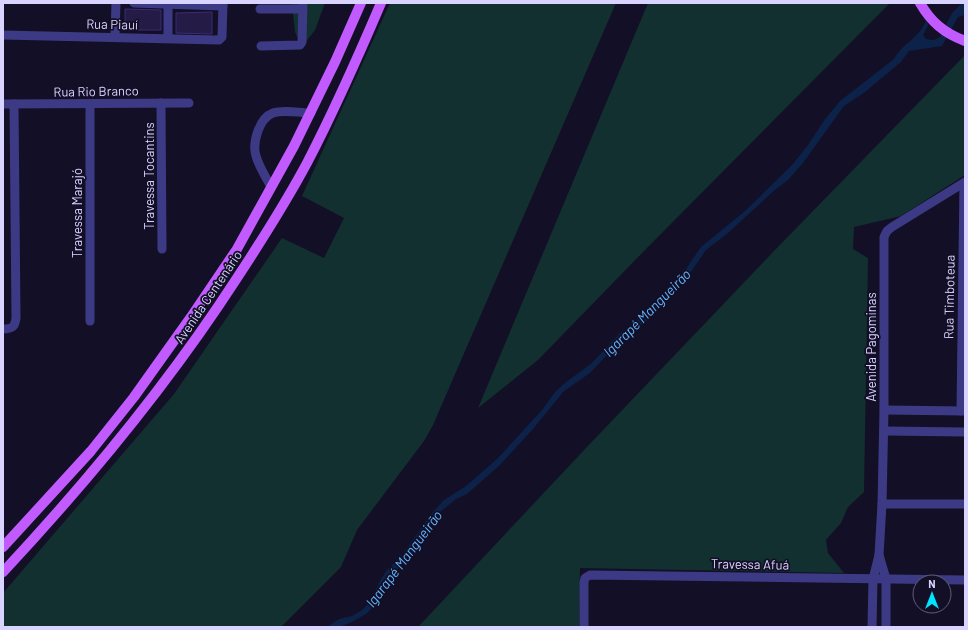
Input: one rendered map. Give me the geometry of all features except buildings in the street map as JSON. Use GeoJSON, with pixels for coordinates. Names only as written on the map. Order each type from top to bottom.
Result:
{"type":"FeatureCollection","features":[{"type":"Feature","properties":{"kind":"main road","name":"Avenida Centenário"},"geometry":{"type":"LineString","coordinates":[[3,547],[91,450],[134,396],[191,317],[237,249],[294,146],[335,62],[361,3]]}},
{"type":"Feature","properties":{"kind":"main road","name":"Avenida Centenário"},"geometry":{"type":"LineString","coordinates":[[3,572],[48,524],[129,428],[176,367],[221,303],[267,233],[306,163],[353,68],[381,3]]}},
{"type":"Feature","properties":{"kind":"main road"},"geometry":{"type":"LineString","coordinates":[[920,3],[927,16],[939,27],[953,36],[965,41]]}},
{"type":"Feature","properties":{"kind":"street"},"geometry":{"type":"LineString","coordinates":[[115,36],[116,3]]}},
{"type":"Feature","properties":{"kind":"street"},"geometry":{"type":"LineString","coordinates":[[134,3],[223,5]]}},
{"type":"Feature","properties":{"kind":"street"},"geometry":{"type":"LineString","coordinates":[[168,4],[168,38]]}},
{"type":"Feature","properties":{"kind":"street","name":"Rua Piauí"},"geometry":{"type":"LineString","coordinates":[[3,35],[221,39],[223,5]]}},
{"type":"Feature","properties":{"kind":"street"},"geometry":{"type":"LineString","coordinates":[[260,9],[302,6],[302,42],[300,46],[261,46]]}},
{"type":"Feature","properties":{"kind":"street","name":"Travessa Tocantins"},"geometry":{"type":"LineString","coordinates":[[161,103],[162,249]]}},
{"type":"Feature","properties":{"kind":"street","name":"Rua Rio Branco"},"geometry":{"type":"LineString","coordinates":[[3,104],[189,103]]}},
{"type":"Feature","properties":{"kind":"street"},"geometry":{"type":"LineString","coordinates":[[3,330],[13,328],[16,318],[14,104]]}},
{"type":"Feature","properties":{"kind":"street","name":"Travessa Marajó"},"geometry":{"type":"LineString","coordinates":[[90,104],[90,321]]}},
{"type":"Feature","properties":{"kind":"street"},"geometry":{"type":"LineString","coordinates":[[272,187],[259,166],[256,155],[258,130],[265,118],[273,113],[310,113]]}},
{"type":"Feature","properties":{"kind":"street","name":"Rua Timboteua"},"geometry":{"type":"LineString","coordinates":[[963,411],[964,183]]}},
{"type":"Feature","properties":{"kind":"street","name":"Avenida Pagominas"},"geometry":{"type":"LineString","coordinates":[[872,627],[872,579],[879,555],[882,504],[884,431],[884,237],[887,231],[892,227],[964,183]]}},
{"type":"Feature","properties":{"kind":"street"},"geometry":{"type":"LineString","coordinates":[[884,410],[963,411]]}},
{"type":"Feature","properties":{"kind":"street"},"geometry":{"type":"LineString","coordinates":[[884,431],[965,432]]}},
{"type":"Feature","properties":{"kind":"street"},"geometry":{"type":"LineString","coordinates":[[882,504],[965,504]]}},
{"type":"Feature","properties":{"kind":"street","name":"Avenida Pagominas"},"geometry":{"type":"LineString","coordinates":[[879,555],[886,579],[886,627]]}},
{"type":"Feature","properties":{"kind":"street","name":"Travessa Afuá"},"geometry":{"type":"LineString","coordinates":[[584,627],[584,582],[585,578],[590,574],[965,580]]}},
{"type":"Feature","properties":{"kind":"green space"},"geometry":{"type":"Polygon","coordinates":[[[292,3],[325,3],[315,30],[302,47],[295,32],[292,3]]]}},
{"type":"Feature","properties":{"kind":"green space"},"geometry":{"type":"Polygon","coordinates":[[[390,3],[616,3],[433,425],[424,441],[357,530],[341,567],[281,627],[3,627],[3,593],[174,394],[282,238],[324,258],[344,218],[302,196],[390,3]]]}},
{"type":"Feature","properties":{"kind":"green space"},"geometry":{"type":"Polygon","coordinates":[[[648,3],[890,3],[538,360],[478,408],[648,3]]]}},
{"type":"Feature","properties":{"kind":"green space"},"geometry":{"type":"Polygon","coordinates":[[[965,55],[965,175],[901,216],[854,227],[853,249],[868,258],[864,492],[848,507],[841,523],[826,540],[828,553],[844,573],[580,568],[579,627],[418,627],[773,252],[965,55]]]}},
{"type":"Feature","properties":{"kind":"water","name":"Igarapé Mangueirão"},"geometry":{"type":"Polygon","coordinates":[[[965,3],[965,15],[958,17],[942,46],[909,51],[901,62],[865,92],[844,106],[803,163],[788,180],[776,189],[727,234],[706,250],[686,279],[660,304],[647,321],[622,339],[590,373],[564,391],[533,429],[500,465],[467,494],[456,499],[440,512],[413,552],[388,579],[374,606],[366,614],[339,627],[327,627],[339,619],[352,616],[362,610],[369,603],[387,570],[402,555],[432,513],[444,500],[466,486],[498,458],[542,410],[555,392],[592,363],[619,334],[645,313],[661,295],[679,279],[701,247],[745,211],[792,165],[840,101],[894,59],[898,53],[917,35],[925,23],[927,16],[928,26],[923,35],[926,39],[934,40],[940,37],[952,13],[961,4],[965,3]]]}}]}
